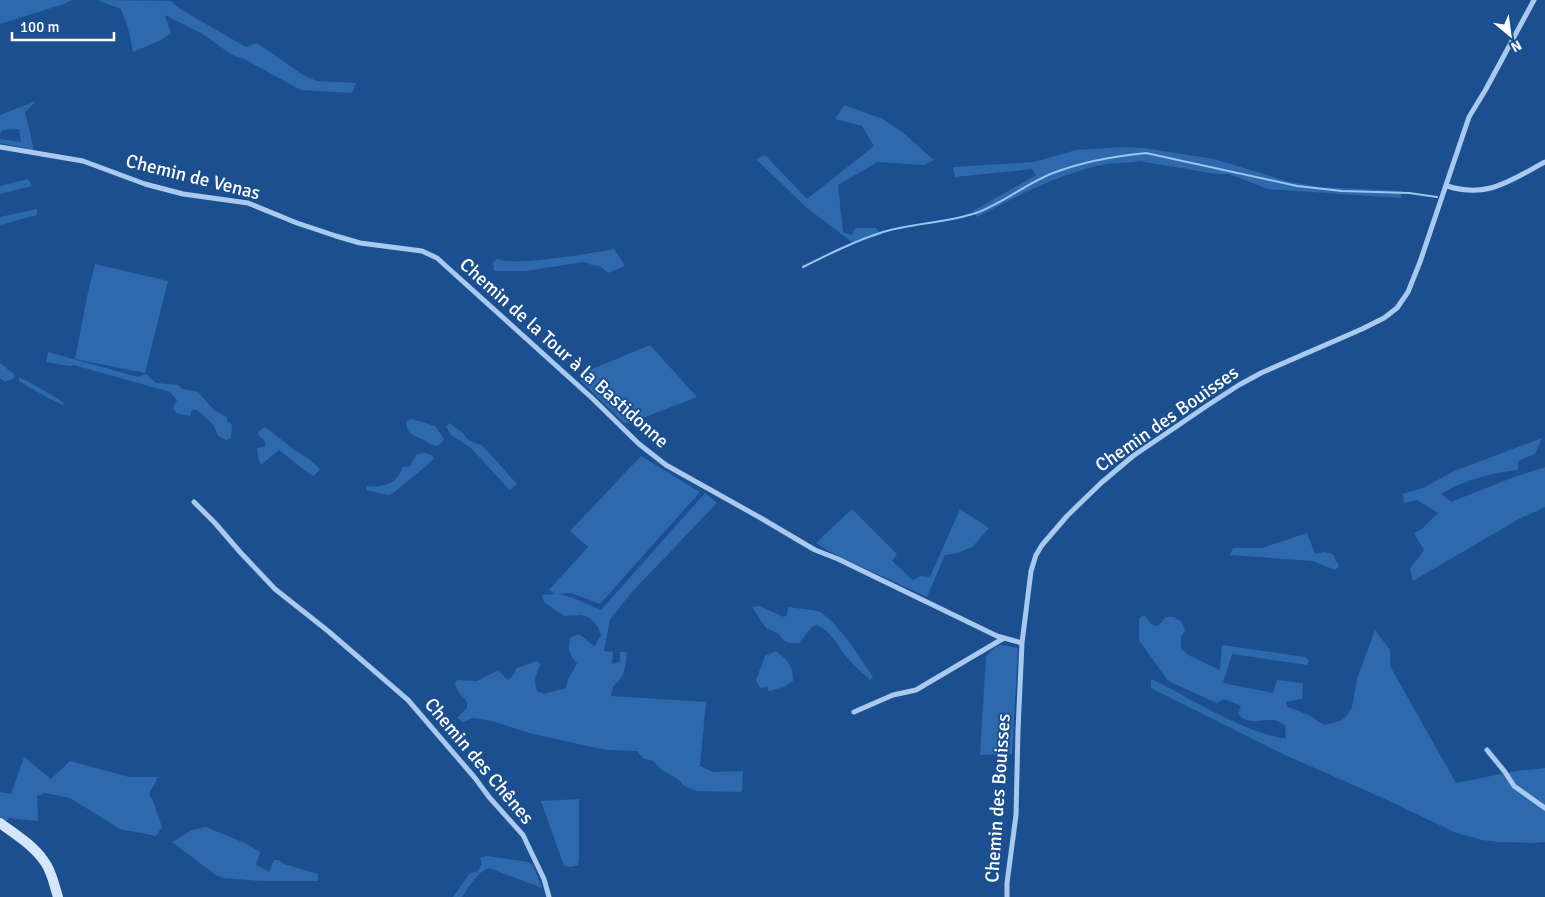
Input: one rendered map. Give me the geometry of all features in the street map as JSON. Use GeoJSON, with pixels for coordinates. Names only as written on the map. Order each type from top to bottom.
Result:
{"type":"FeatureCollection","features":[{"type":"Feature","properties":{"kind":"street","name":"Chemin des Bouisses"},"geometry":{"type":"LineString","coordinates":[[1007,897],[1016,815],[1022,643],[1031,571],[1036,555],[1047,537],[1080,503],[1133,456],[1239,385],[1261,373],[1362,329],[1384,318],[1397,308],[1411,285],[1447,186],[1469,117],[1494,76],[1534,0]]}},
{"type":"Feature","properties":{"kind":"street","name":"Chemin de Venas"},"geometry":{"type":"LineString","coordinates":[[0,147],[83,161],[145,184],[183,194],[248,203],[297,223],[336,236],[368,244],[422,251],[435,257]]}},
{"type":"Feature","properties":{"kind":"street"},"geometry":{"type":"LineString","coordinates":[[1447,186],[1479,191],[1492,189],[1545,162]]}},
{"type":"Feature","properties":{"kind":"street","name":"Chemin de la Tour à la Bastidonne"},"geometry":{"type":"LineString","coordinates":[[435,257],[592,398],[639,444],[666,465],[815,550],[997,636],[1022,643]]}},
{"type":"Feature","properties":{"kind":"street","name":"Chemin des Chênes"},"geometry":{"type":"LineString","coordinates":[[194,502],[216,523],[275,589],[328,631],[408,700],[523,835],[544,879],[549,897]]}},
{"type":"Feature","properties":{"kind":"street"},"geometry":{"type":"LineString","coordinates":[[854,712],[893,695],[916,690],[1004,638]]}},
{"type":"Feature","properties":{"kind":"street"},"geometry":{"type":"LineString","coordinates":[[1487,750],[1506,772],[1514,786],[1545,808]]}},
{"type":"Feature","properties":{"kind":"street"},"geometry":{"type":"LineString","coordinates":[[0,823],[28,844],[44,860],[53,879],[58,897]]}},
{"type":"Feature","properties":{"kind":"shaded area"},"geometry":{"type":"Polygon","coordinates":[[[0,0],[72,0],[0,24],[0,0]]]}},
{"type":"Feature","properties":{"kind":"shaded area"},"geometry":{"type":"Polygon","coordinates":[[[97,0],[171,1],[180,9],[246,47],[257,43],[303,75],[317,81],[356,83],[352,93],[301,90],[244,59],[232,55],[201,33],[165,15],[171,33],[161,40],[133,52],[128,28],[121,9],[97,0]]]}},
{"type":"Feature","properties":{"kind":"shaded area"},"geometry":{"type":"Polygon","coordinates":[[[36,101],[25,112],[34,150],[0,143],[0,139],[21,142],[19,129],[2,130],[0,133],[0,115],[36,101]]]}},
{"type":"Feature","properties":{"kind":"shaded area"},"geometry":{"type":"Polygon","coordinates":[[[844,105],[883,119],[901,131],[934,160],[924,165],[878,162],[838,185],[843,232],[852,235],[855,228],[876,228],[881,235],[852,242],[807,208],[756,159],[765,155],[807,199],[874,146],[862,126],[835,119],[844,105]]]}},
{"type":"Feature","properties":{"kind":"shaded area"},"geometry":{"type":"Polygon","coordinates":[[[1123,147],[1144,148],[1214,159],[1290,182],[1320,187],[1402,191],[1401,198],[1268,189],[1229,174],[1216,174],[1139,161],[1106,164],[1068,174],[1022,194],[977,217],[973,211],[1036,175],[1032,169],[955,177],[953,167],[1034,162],[1076,150],[1123,147]]]}},
{"type":"Feature","properties":{"kind":"shaded area"},"geometry":{"type":"Polygon","coordinates":[[[28,179],[32,186],[0,194],[0,186],[28,179]]]}},
{"type":"Feature","properties":{"kind":"shaded area"},"geometry":{"type":"Polygon","coordinates":[[[37,209],[37,215],[0,225],[0,217],[37,209]]]}},
{"type":"Feature","properties":{"kind":"shaded area"},"geometry":{"type":"Polygon","coordinates":[[[614,249],[625,266],[608,273],[600,266],[584,262],[526,271],[494,271],[493,262],[497,259],[513,261],[540,260],[614,249]]]}},
{"type":"Feature","properties":{"kind":"shaded area"},"geometry":{"type":"Polygon","coordinates":[[[95,264],[168,281],[145,373],[75,359],[95,264]]]}},
{"type":"Feature","properties":{"kind":"shaded area"},"geometry":{"type":"Polygon","coordinates":[[[650,345],[697,397],[630,423],[624,423],[581,381],[585,372],[650,345]]]}},
{"type":"Feature","properties":{"kind":"shaded area"},"geometry":{"type":"Polygon","coordinates":[[[48,352],[138,377],[146,374],[156,383],[178,385],[182,389],[198,392],[215,411],[227,417],[227,421],[232,425],[231,437],[227,440],[220,437],[211,423],[197,410],[192,410],[190,416],[176,413],[173,408],[177,400],[170,392],[74,365],[46,362],[48,352]]]}},
{"type":"Feature","properties":{"kind":"shaded area"},"geometry":{"type":"Polygon","coordinates":[[[0,363],[14,374],[14,378],[5,382],[0,378],[0,363]]]}},
{"type":"Feature","properties":{"kind":"shaded area"},"geometry":{"type":"Polygon","coordinates":[[[19,377],[64,403],[63,405],[19,381],[19,377]]]}},
{"type":"Feature","properties":{"kind":"shaded area"},"geometry":{"type":"Polygon","coordinates":[[[412,419],[435,426],[444,439],[439,445],[434,446],[417,437],[408,431],[406,425],[407,421],[412,419]]]}},
{"type":"Feature","properties":{"kind":"shaded area"},"geometry":{"type":"Polygon","coordinates":[[[449,423],[463,433],[467,439],[482,445],[517,484],[510,490],[470,447],[451,435],[446,427],[449,423]]]}},
{"type":"Feature","properties":{"kind":"shaded area"},"geometry":{"type":"Polygon","coordinates":[[[265,427],[320,469],[314,476],[279,450],[261,465],[257,448],[266,445],[258,432],[265,427]]]}},
{"type":"Feature","properties":{"kind":"shaded area"},"geometry":{"type":"Polygon","coordinates":[[[1542,438],[1535,454],[1518,461],[1518,470],[1478,478],[1441,494],[1451,502],[1545,467],[1545,507],[1519,519],[1413,581],[1410,569],[1424,550],[1414,533],[1422,529],[1438,513],[1417,500],[1404,503],[1403,494],[1425,487],[1454,471],[1542,438]]]}},
{"type":"Feature","properties":{"kind":"shaded area"},"geometry":{"type":"Polygon","coordinates":[[[425,453],[434,458],[392,494],[387,495],[366,490],[367,486],[376,487],[393,481],[403,467],[411,466],[417,454],[425,453]]]}},
{"type":"Feature","properties":{"kind":"shaded area"},"geometry":{"type":"Polygon","coordinates":[[[641,456],[700,492],[600,604],[571,593],[558,594],[601,610],[705,493],[717,503],[632,592],[610,619],[604,651],[613,652],[612,664],[620,662],[620,652],[627,652],[624,671],[620,679],[613,686],[611,696],[706,702],[700,766],[713,772],[743,771],[742,791],[739,792],[697,791],[684,786],[678,779],[662,770],[653,761],[644,759],[637,751],[608,750],[529,733],[495,722],[473,718],[463,722],[457,718],[467,708],[467,702],[458,691],[455,684],[457,680],[477,681],[497,671],[507,680],[512,677],[517,668],[537,661],[541,664],[536,677],[537,691],[544,694],[566,688],[577,663],[569,652],[570,638],[578,634],[595,646],[601,635],[598,627],[590,618],[581,615],[564,616],[544,602],[542,595],[555,594],[549,590],[588,547],[570,531],[641,456]]]}},
{"type":"Feature","properties":{"kind":"shaded area"},"geometry":{"type":"Polygon","coordinates":[[[852,509],[897,554],[892,561],[913,580],[921,576],[930,577],[960,509],[989,528],[972,547],[958,553],[945,555],[927,597],[832,553],[816,543],[852,509]]]}},
{"type":"Feature","properties":{"kind":"shaded area"},"geometry":{"type":"Polygon","coordinates":[[[1307,533],[1315,554],[1324,552],[1333,554],[1339,566],[1335,570],[1313,561],[1230,555],[1233,548],[1262,548],[1307,533]]]}},
{"type":"Feature","properties":{"kind":"shaded area"},"geometry":{"type":"Polygon","coordinates":[[[759,606],[784,617],[787,615],[788,607],[818,611],[825,615],[856,651],[873,677],[870,680],[853,664],[821,627],[816,625],[812,627],[799,643],[785,641],[779,634],[766,628],[752,607],[759,606]]]}},
{"type":"Feature","properties":{"kind":"shaded area"},"geometry":{"type":"Polygon","coordinates":[[[1144,615],[1152,625],[1158,626],[1166,617],[1174,617],[1182,622],[1185,630],[1181,637],[1181,648],[1188,655],[1220,670],[1222,645],[1305,657],[1309,660],[1307,665],[1232,654],[1223,683],[1273,693],[1277,680],[1303,683],[1302,699],[1286,702],[1288,707],[1309,715],[1324,725],[1341,721],[1352,707],[1357,679],[1375,630],[1390,650],[1390,666],[1456,783],[1516,771],[1545,768],[1545,842],[1499,842],[1482,840],[1454,832],[1285,755],[1151,688],[1151,679],[1237,723],[1253,730],[1286,739],[1285,725],[1279,722],[1273,720],[1246,720],[1238,714],[1241,706],[1224,699],[1217,703],[1168,681],[1139,640],[1139,619],[1144,615]]]}},
{"type":"Feature","properties":{"kind":"shaded area"},"geometry":{"type":"Polygon","coordinates":[[[1001,645],[1018,648],[1012,754],[980,755],[986,656],[995,647],[1001,645]]]}},
{"type":"Feature","properties":{"kind":"shaded area"},"geometry":{"type":"Polygon","coordinates":[[[776,651],[789,664],[793,681],[784,687],[769,691],[767,687],[760,688],[756,680],[765,656],[776,651]]]}},
{"type":"Feature","properties":{"kind":"shaded area"},"geometry":{"type":"Polygon","coordinates":[[[24,757],[51,779],[70,761],[129,777],[158,777],[149,794],[162,827],[156,836],[120,829],[70,798],[45,793],[37,796],[38,821],[9,818],[6,822],[0,818],[0,792],[11,794],[24,757]]]}},
{"type":"Feature","properties":{"kind":"shaded area"},"geometry":{"type":"Polygon","coordinates":[[[579,799],[578,865],[564,866],[541,801],[579,799]]]}},
{"type":"Feature","properties":{"kind":"shaded area"},"geometry":{"type":"Polygon","coordinates":[[[206,827],[247,844],[260,852],[256,865],[269,872],[274,860],[279,860],[284,864],[318,874],[318,881],[261,881],[223,878],[216,875],[172,842],[192,830],[206,827]]]}},
{"type":"Feature","properties":{"kind":"shaded area"},"geometry":{"type":"Polygon","coordinates":[[[487,856],[528,862],[533,865],[542,888],[489,868],[477,876],[462,897],[453,897],[470,873],[477,872],[482,864],[480,858],[487,856]]]}},
{"type":"Feature","properties":{"kind":"waterway"},"geometry":{"type":"LineString","coordinates":[[803,267],[883,232],[976,213],[1043,177],[1064,169],[1134,154],[1146,153],[1297,186],[1342,191],[1409,193],[1437,197]]}}]}
